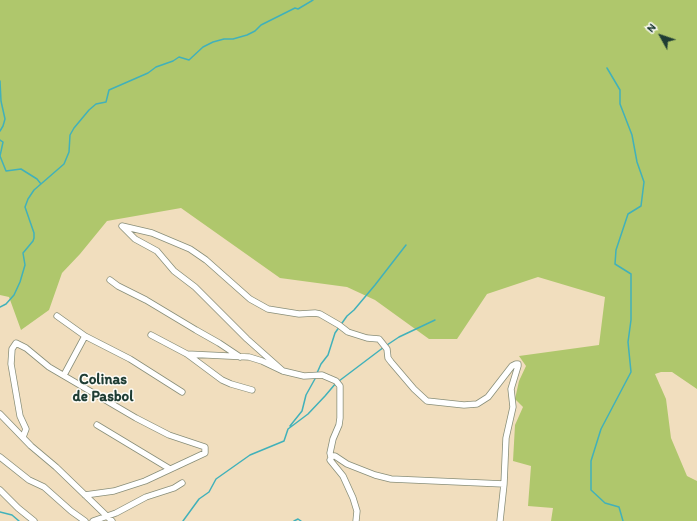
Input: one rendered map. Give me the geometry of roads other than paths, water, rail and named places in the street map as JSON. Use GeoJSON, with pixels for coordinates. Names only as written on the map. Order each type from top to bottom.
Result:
{"type":"FeatureCollection","features":[{"type":"Feature","properties":{"kind":"street"},"geometry":{"type":"LineString","coordinates":[[283,371],[246,339],[195,287],[174,271],[157,251],[135,239],[122,226],[152,233],[196,253],[224,275],[250,299],[263,306],[299,314],[320,314],[348,332],[366,338],[379,339],[387,349],[388,358],[391,362],[414,389],[427,401],[464,405],[477,404],[488,397],[512,366],[518,364],[510,389],[513,407],[506,438],[504,484],[500,521]]}},
{"type":"Feature","properties":{"kind":"street"},"geometry":{"type":"LineString","coordinates":[[110,280],[219,343],[240,357]]}},
{"type":"Feature","properties":{"kind":"street"},"geometry":{"type":"LineString","coordinates":[[57,316],[85,336],[130,359],[182,392]]}},
{"type":"Feature","properties":{"kind":"street"},"geometry":{"type":"LineString","coordinates":[[151,335],[188,354],[222,380],[252,390]]}},
{"type":"Feature","properties":{"kind":"street"},"geometry":{"type":"LineString","coordinates":[[64,375],[85,336]]}},
{"type":"Feature","properties":{"kind":"street"},"geometry":{"type":"LineString","coordinates":[[23,436],[26,429],[20,416],[11,364],[12,349],[16,343],[26,348],[48,367],[136,418],[169,435],[205,447],[205,453],[145,481],[114,491],[85,495]]}},
{"type":"Feature","properties":{"kind":"street"},"geometry":{"type":"LineString","coordinates":[[188,354],[249,357],[262,361],[283,371],[304,376],[322,375],[336,381],[340,386],[340,418],[339,425],[333,439],[330,460],[342,476],[353,498],[357,510],[356,521]]}},
{"type":"Feature","properties":{"kind":"street"},"geometry":{"type":"LineString","coordinates":[[0,414],[112,521]]}},
{"type":"Feature","properties":{"kind":"street"},"geometry":{"type":"LineString","coordinates":[[97,424],[170,469]]}},
{"type":"Feature","properties":{"kind":"street"},"geometry":{"type":"LineString","coordinates":[[331,457],[335,456],[348,464],[375,476],[391,479],[504,484]]}},
{"type":"Feature","properties":{"kind":"street"},"geometry":{"type":"LineString","coordinates":[[0,457],[30,480],[44,487],[70,511],[78,521]]}},
{"type":"Feature","properties":{"kind":"street"},"geometry":{"type":"LineString","coordinates":[[93,521],[116,513],[146,498],[174,488],[182,483]]}},
{"type":"Feature","properties":{"kind":"street"},"geometry":{"type":"LineString","coordinates":[[0,490],[34,521]]}},
{"type":"Feature","properties":{"kind":"street"},"geometry":{"type":"LineString","coordinates":[[70,511],[86,521]]}},
{"type":"Feature","properties":{"kind":"waterway"},"geometry":{"type":"LineString","coordinates":[[0,307],[6,304],[14,295],[25,265],[23,253],[34,238],[34,233],[25,207],[28,199],[34,190],[64,164],[69,152],[70,135],[74,128],[96,104],[106,102],[109,90],[148,73],[156,67],[173,61],[179,57],[189,60],[203,47],[213,42],[247,35],[255,31],[261,25],[295,8],[298,9],[313,0]]}},
{"type":"Feature","properties":{"kind":"waterway"},"geometry":{"type":"LineString","coordinates":[[607,68],[620,90],[620,104],[632,135],[637,162],[644,182],[641,206],[628,214],[616,250],[615,264],[631,274],[631,320],[628,342],[631,372],[601,429],[591,461],[591,490],[605,503],[619,507],[623,521]]}},
{"type":"Feature","properties":{"kind":"waterway"},"geometry":{"type":"LineString","coordinates":[[0,81],[1,101],[5,119],[0,131]]}},
{"type":"Feature","properties":{"kind":"waterway"},"geometry":{"type":"LineString","coordinates":[[0,140],[3,142],[0,156],[6,171],[21,169],[37,179],[41,184]]}},
{"type":"Feature","properties":{"kind":"waterway"},"geometry":{"type":"LineString","coordinates":[[317,373],[321,364],[328,355],[335,333],[347,316],[375,285],[406,245]]}},
{"type":"Feature","properties":{"kind":"waterway"},"geometry":{"type":"LineString","coordinates":[[387,345],[399,337],[435,320]]}},
{"type":"Feature","properties":{"kind":"waterway"},"geometry":{"type":"LineString","coordinates":[[339,381],[384,347]]}},
{"type":"Feature","properties":{"kind":"waterway"},"geometry":{"type":"LineString","coordinates":[[290,426],[302,411],[306,395],[316,377]]}},
{"type":"Feature","properties":{"kind":"waterway"},"geometry":{"type":"LineString","coordinates":[[183,521],[199,499],[209,492],[216,479],[250,455],[284,441],[288,429],[308,414],[336,383]]}},
{"type":"Feature","properties":{"kind":"waterway"},"geometry":{"type":"LineString","coordinates":[[0,512],[12,515],[19,521]]}},
{"type":"Feature","properties":{"kind":"waterway"},"geometry":{"type":"LineString","coordinates":[[294,521],[298,519],[301,521]]}},
{"type":"Feature","properties":{"kind":"district","name":"Colinas de Pasbol"},"geometry":{"type":"Point","coordinates":[103,388]}}]}
